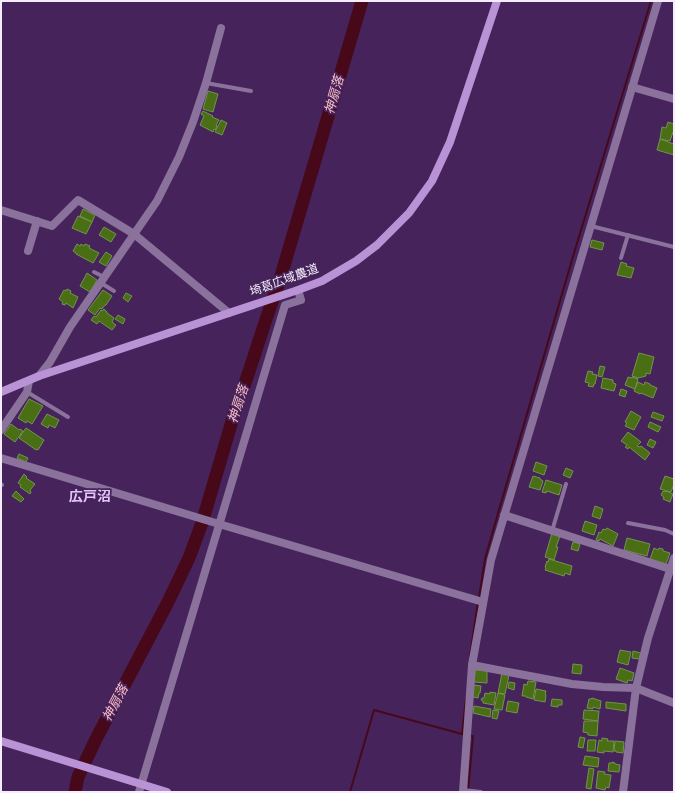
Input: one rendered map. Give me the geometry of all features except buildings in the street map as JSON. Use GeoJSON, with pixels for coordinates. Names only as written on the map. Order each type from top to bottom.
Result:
{"type":"FeatureCollection","features":[{"type":"Feature","properties":{"kind":"street","name":"埼葛広域農道"},"geometry":{"type":"LineString","coordinates":[[1,392],[39,376],[322,281],[356,261],[377,245],[409,213],[432,181],[450,142],[497,1]]}},
{"type":"Feature","properties":{"kind":"street"},"geometry":{"type":"LineString","coordinates":[[463,791],[472,665],[491,560],[658,1]]}},
{"type":"Feature","properties":{"kind":"street"},"geometry":{"type":"LineString","coordinates":[[39,376],[50,362],[70,327],[157,201],[179,157],[193,122],[206,83],[221,28]]}},
{"type":"Feature","properties":{"kind":"street"},"geometry":{"type":"LineString","coordinates":[[632,86],[674,99]]}},
{"type":"Feature","properties":{"kind":"street"},"geometry":{"type":"LineString","coordinates":[[1,210],[52,226],[78,200],[134,234],[230,313]]}},
{"type":"Feature","properties":{"kind":"street"},"geometry":{"type":"LineString","coordinates":[[28,251],[37,221]]}},
{"type":"Feature","properties":{"kind":"street"},"geometry":{"type":"LineString","coordinates":[[140,788],[285,305],[301,300],[298,290]]}},
{"type":"Feature","properties":{"kind":"street"},"geometry":{"type":"LineString","coordinates":[[1,430],[27,392],[29,380]]}},
{"type":"Feature","properties":{"kind":"street"},"geometry":{"type":"LineString","coordinates":[[1,458],[483,602]]}},
{"type":"Feature","properties":{"kind":"street"},"geometry":{"type":"LineString","coordinates":[[504,515],[670,569]]}},
{"type":"Feature","properties":{"kind":"street"},"geometry":{"type":"LineString","coordinates":[[623,792],[636,688],[648,638],[674,558]]}},
{"type":"Feature","properties":{"kind":"street"},"geometry":{"type":"LineString","coordinates":[[472,665],[572,684],[636,688],[674,703]]}},
{"type":"Feature","properties":{"kind":"street"},"geometry":{"type":"LineString","coordinates":[[1,741],[140,788],[167,792]]}},
{"type":"Feature","properties":{"kind":"lane"},"geometry":{"type":"LineString","coordinates":[[206,83],[251,91]]}},
{"type":"Feature","properties":{"kind":"lane"},"geometry":{"type":"LineString","coordinates":[[590,226],[674,247]]}},
{"type":"Feature","properties":{"kind":"lane"},"geometry":{"type":"LineString","coordinates":[[621,258],[628,235]]}},
{"type":"Feature","properties":{"kind":"lane"},"geometry":{"type":"LineString","coordinates":[[94,272],[114,291]]}},
{"type":"Feature","properties":{"kind":"lane"},"geometry":{"type":"LineString","coordinates":[[27,392],[68,417]]}},
{"type":"Feature","properties":{"kind":"lane"},"geometry":{"type":"LineString","coordinates":[[552,531],[566,484]]}},
{"type":"Feature","properties":{"kind":"lane"},"geometry":{"type":"LineString","coordinates":[[628,523],[665,530],[674,534]]}},
{"type":"Feature","properties":{"kind":"lane"},"geometry":{"type":"LineString","coordinates":[[463,791],[481,792]]}},
{"type":"Feature","properties":{"kind":"waterway","name":"神扇落"},"geometry":{"type":"LineString","coordinates":[[75,792],[78,777],[96,739],[168,602],[189,558],[202,523],[235,411],[278,286],[362,1]]}},
{"type":"Feature","properties":{"kind":"waterway"},"geometry":{"type":"LineString","coordinates":[[479,598],[485,559],[499,510],[574,253],[651,1]]}},
{"type":"Feature","properties":{"kind":"waterway"},"geometry":{"type":"LineString","coordinates":[[470,657],[478,602]]}},
{"type":"Feature","properties":{"kind":"waterway"},"geometry":{"type":"LineString","coordinates":[[462,734],[466,699]]}},
{"type":"Feature","properties":{"kind":"waterway"},"geometry":{"type":"LineString","coordinates":[[350,792],[374,710],[462,734]]}},
{"type":"Feature","properties":{"kind":"waterway"},"geometry":{"type":"LineString","coordinates":[[468,791],[473,736],[470,736]]}},
{"type":"Feature","properties":{"kind":"district","name":"広戸沼"},"geometry":{"type":"Point","coordinates":[90,496]}}]}
